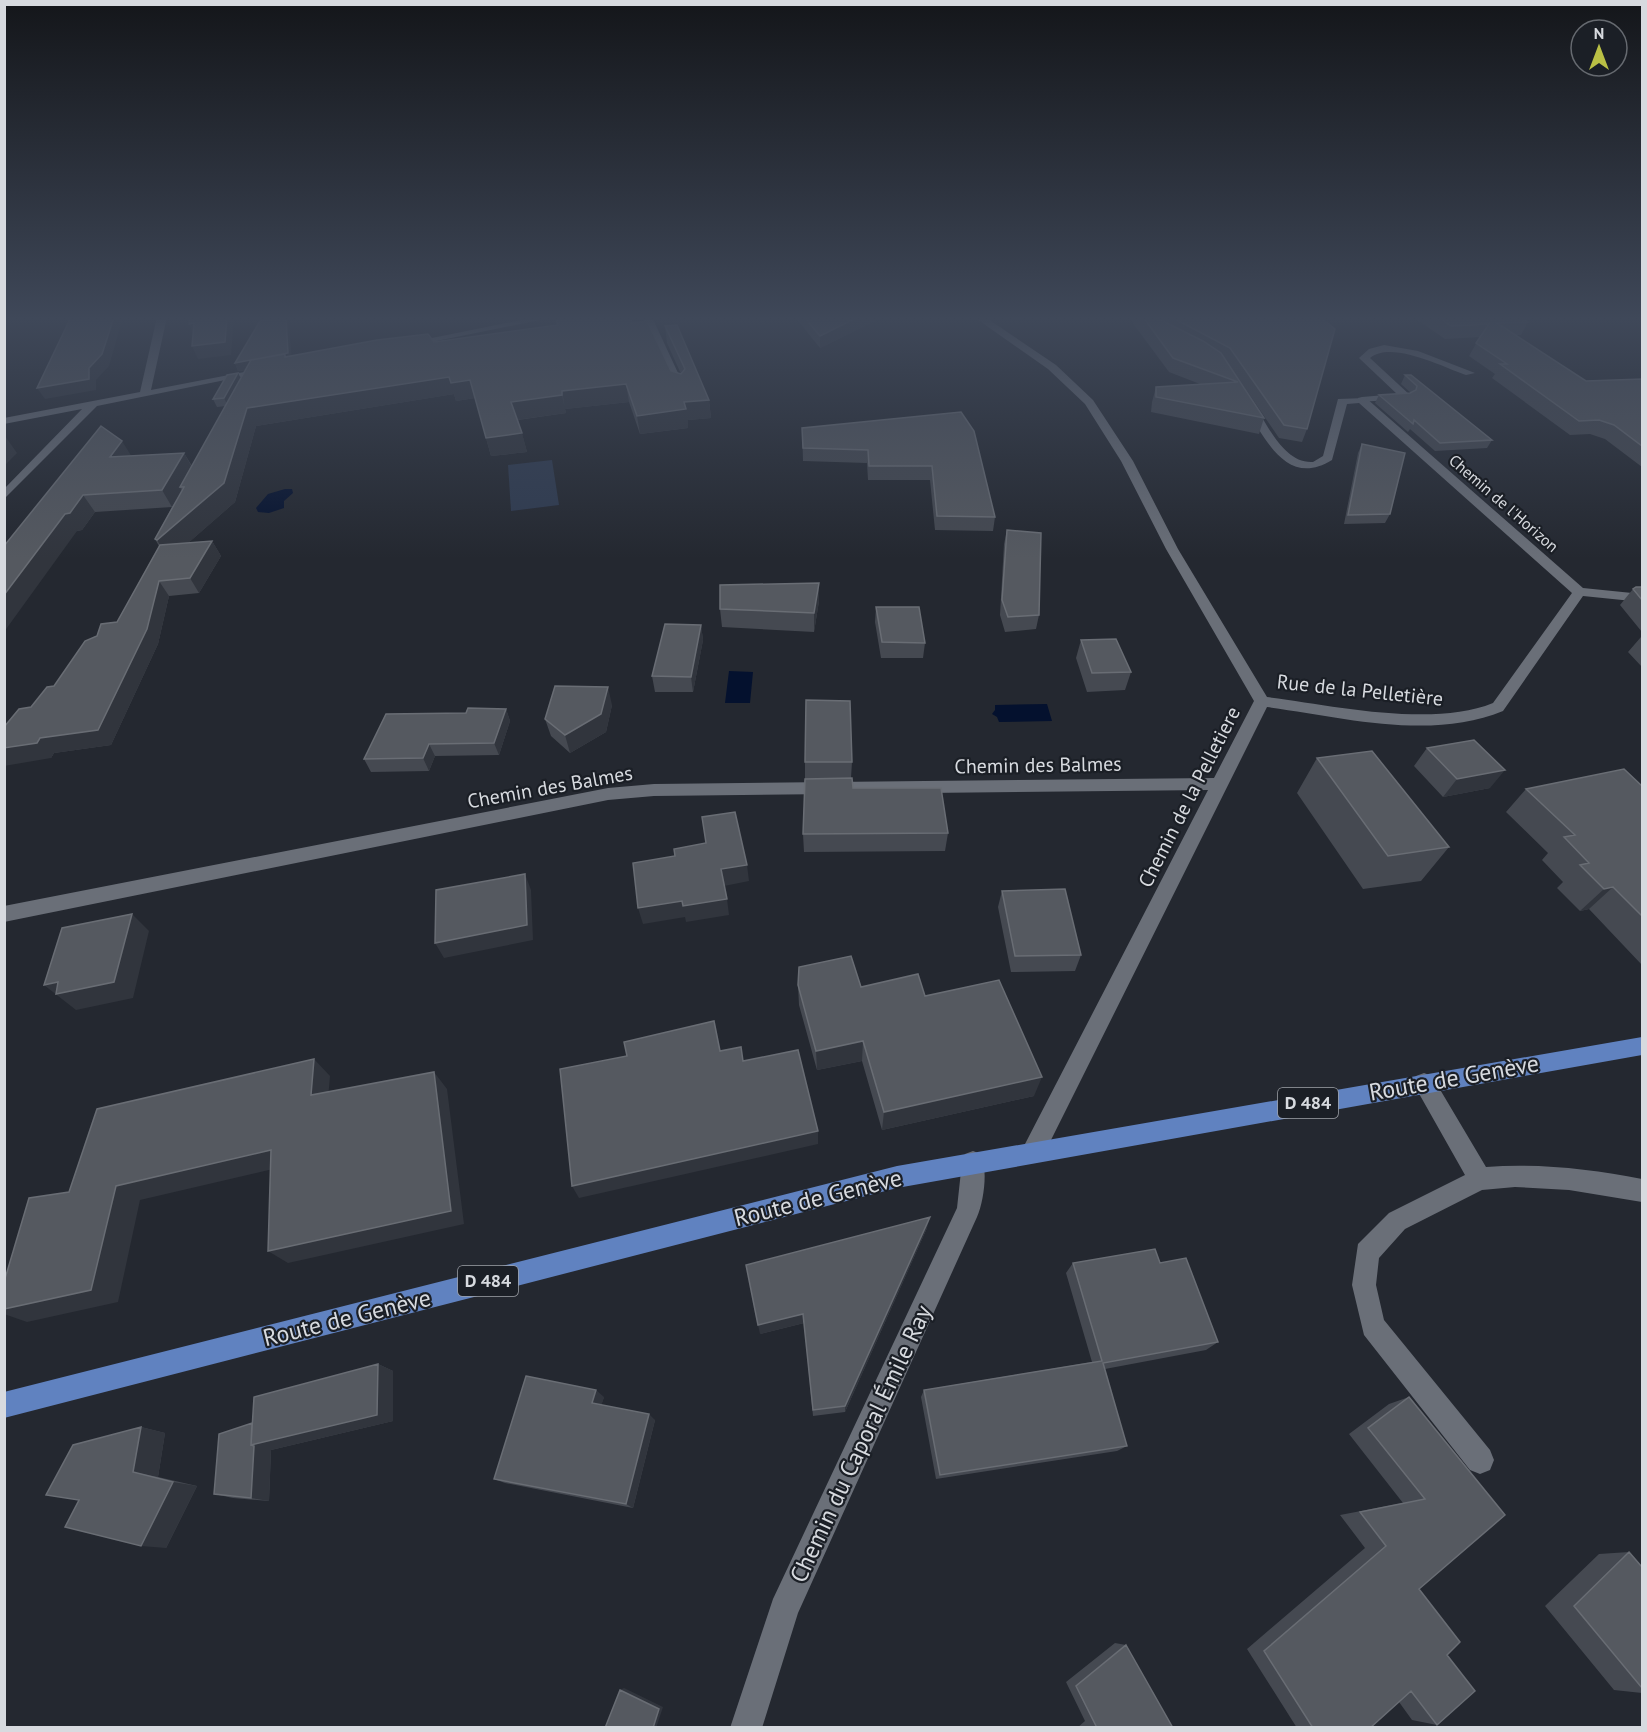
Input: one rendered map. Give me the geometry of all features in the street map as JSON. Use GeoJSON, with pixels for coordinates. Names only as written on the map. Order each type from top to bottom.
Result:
{"type":"FeatureCollection","features":[{"type":"Feature","properties":{"kind":"main road","name":"Route de Genève"},"geometry":{"type":"LineString","coordinates":[[4,1405],[885,1180],[973,1162],[1642,1046]]}},
{"type":"Feature","properties":{"kind":"street"},"geometry":{"type":"LineString","coordinates":[[4,420],[124,398]]}},
{"type":"Feature","properties":{"kind":"street","name":"Chemin de la Pelletiere"},"geometry":{"type":"LineString","coordinates":[[1033,1152],[1262,701],[1172,549],[1127,461],[1085,398]]}},
{"type":"Feature","properties":{"kind":"street"},"geometry":{"type":"LineString","coordinates":[[1245,400],[1282,454],[1303,466],[1315,467],[1328,458],[1342,401],[1386,398]]}},
{"type":"Feature","properties":{"kind":"street","name":"Chemin de l'Horizon"},"geometry":{"type":"LineString","coordinates":[[1362,400],[1579,591]]}},
{"type":"Feature","properties":{"kind":"street"},"geometry":{"type":"LineString","coordinates":[[4,496],[93,404]]}},
{"type":"Feature","properties":{"kind":"street"},"geometry":{"type":"LineString","coordinates":[[1579,591],[1642,598]]}},
{"type":"Feature","properties":{"kind":"street","name":"Rue de la Pelletière"},"geometry":{"type":"LineString","coordinates":[[1262,701],[1435,721],[1488,715],[1498,707],[1579,591]]}},
{"type":"Feature","properties":{"kind":"street","name":"Chemin des Balmes"},"geometry":{"type":"LineString","coordinates":[[4,914],[608,794],[654,790],[1219,784]]}},
{"type":"Feature","properties":{"kind":"street"},"geometry":{"type":"LineString","coordinates":[[1424,1083],[1480,1179]]}},
{"type":"Feature","properties":{"kind":"street","name":"Chemin du Caporal Émile Ray"},"geometry":{"type":"LineString","coordinates":[[746,1728],[784,1610],[969,1209],[973,1162]]}},
{"type":"Feature","properties":{"kind":"street"},"geometry":{"type":"LineString","coordinates":[[1480,1460],[1373,1326],[1364,1285],[1367,1253],[1397,1221],[1480,1179],[1515,1176],[1569,1179],[1642,1190]]}},
{"type":"Feature","properties":{"kind":"shaded area"},"geometry":{"type":"Polygon","coordinates":[[[552,460],[559,505],[511,511],[508,465],[552,460]]]}},
{"type":"Feature","properties":{"kind":"shaded area"},"geometry":{"type":"Polygon","coordinates":[[[292,489],[293,493],[284,501],[284,508],[269,513],[258,512],[256,508],[268,494],[292,489]]]}},
{"type":"Feature","properties":{"kind":"shaded area"},"geometry":{"type":"Polygon","coordinates":[[[729,671],[753,672],[750,703],[725,703],[729,671]]]}},
{"type":"Feature","properties":{"kind":"shaded area"},"geometry":{"type":"Polygon","coordinates":[[[1047,704],[1052,721],[999,722],[992,714],[995,705],[1047,704]]]}},
{"type":"Feature","properties":{"kind":"building"},"geometry":{"type":"Polygon","coordinates":[[[230,398],[313,398],[247,408],[224,483],[157,540],[155,539],[184,487],[180,487],[230,398]]]}},
{"type":"Feature","properties":{"kind":"building"},"geometry":{"type":"Polygon","coordinates":[[[475,398],[541,398],[511,402],[522,433],[486,438],[475,398]]]}},
{"type":"Feature","properties":{"kind":"building"},"geometry":{"type":"Polygon","coordinates":[[[631,398],[708,398],[709,400],[684,402],[686,409],[637,416],[631,398]]]}},
{"type":"Feature","properties":{"kind":"building"},"geometry":{"type":"Polygon","coordinates":[[[1160,398],[1251,398],[1264,418],[1160,398]]]}},
{"type":"Feature","properties":{"kind":"building"},"geometry":{"type":"Polygon","coordinates":[[[1265,398],[1316,398],[1307,429],[1284,425],[1265,398]]]}},
{"type":"Feature","properties":{"kind":"building"},"geometry":{"type":"Polygon","coordinates":[[[1382,398],[1439,398],[1492,440],[1440,443],[1414,420],[1413,424],[1382,398]]]}},
{"type":"Feature","properties":{"kind":"building"},"geometry":{"type":"Polygon","coordinates":[[[1547,398],[1642,398],[1642,446],[1614,425],[1599,420],[1579,421],[1547,398]]]}},
{"type":"Feature","properties":{"kind":"building"},"geometry":{"type":"Polygon","coordinates":[[[961,412],[974,431],[995,517],[937,516],[932,466],[869,466],[868,450],[803,448],[802,428],[961,412]]]}},
{"type":"Feature","properties":{"kind":"building"},"geometry":{"type":"Polygon","coordinates":[[[101,426],[122,441],[110,457],[184,453],[162,490],[83,495],[70,513],[65,514],[4,595],[4,546],[101,426]]]}},
{"type":"Feature","properties":{"kind":"building"},"geometry":{"type":"Polygon","coordinates":[[[1362,444],[1405,453],[1390,514],[1348,515],[1362,444]]]}},
{"type":"Feature","properties":{"kind":"building"},"geometry":{"type":"Polygon","coordinates":[[[1007,530],[1041,533],[1039,615],[1008,617],[1002,600],[1007,530]]]}},
{"type":"Feature","properties":{"kind":"building"},"geometry":{"type":"Polygon","coordinates":[[[212,541],[190,578],[159,581],[147,629],[98,730],[40,738],[37,743],[4,748],[4,727],[19,709],[31,707],[47,687],[54,686],[85,641],[97,636],[101,624],[117,622],[160,545],[212,541]]]}},
{"type":"Feature","properties":{"kind":"building"},"geometry":{"type":"Polygon","coordinates":[[[819,583],[814,613],[720,609],[720,585],[819,583]]]}},
{"type":"Feature","properties":{"kind":"building"},"geometry":{"type":"Polygon","coordinates":[[[1642,587],[1642,600],[1633,589],[1642,587]]]}},
{"type":"Feature","properties":{"kind":"building"},"geometry":{"type":"Polygon","coordinates":[[[876,607],[919,607],[925,643],[882,642],[876,607]]]}},
{"type":"Feature","properties":{"kind":"building"},"geometry":{"type":"Polygon","coordinates":[[[665,624],[701,625],[691,677],[652,676],[665,624]]]}},
{"type":"Feature","properties":{"kind":"building"},"geometry":{"type":"Polygon","coordinates":[[[1116,639],[1131,672],[1092,673],[1081,640],[1116,639]]]}},
{"type":"Feature","properties":{"kind":"building"},"geometry":{"type":"Polygon","coordinates":[[[555,686],[608,687],[601,714],[565,735],[545,719],[555,686]]]}},
{"type":"Feature","properties":{"kind":"building"},"geometry":{"type":"Polygon","coordinates":[[[806,700],[850,701],[852,762],[805,762],[806,700]]]}},
{"type":"Feature","properties":{"kind":"building"},"geometry":{"type":"Polygon","coordinates":[[[468,708],[506,709],[494,743],[429,744],[423,758],[364,759],[386,714],[466,713],[468,708]]]}},
{"type":"Feature","properties":{"kind":"building"},"geometry":{"type":"Polygon","coordinates":[[[1474,740],[1505,770],[1457,779],[1427,748],[1474,740]]]}},
{"type":"Feature","properties":{"kind":"building"},"geometry":{"type":"Polygon","coordinates":[[[1372,751],[1449,847],[1388,856],[1317,758],[1372,751]]]}},
{"type":"Feature","properties":{"kind":"building"},"geometry":{"type":"Polygon","coordinates":[[[1624,769],[1642,786],[1642,916],[1613,887],[1604,889],[1580,865],[1589,863],[1564,837],[1575,835],[1526,789],[1624,769]]]}},
{"type":"Feature","properties":{"kind":"building"},"geometry":{"type":"Polygon","coordinates":[[[852,778],[853,788],[941,788],[948,833],[803,834],[805,779],[852,778]]]}},
{"type":"Feature","properties":{"kind":"building"},"geometry":{"type":"Polygon","coordinates":[[[735,812],[747,865],[721,869],[727,899],[683,906],[682,901],[638,908],[633,863],[675,856],[674,849],[706,843],[702,817],[735,812]]]}},
{"type":"Feature","properties":{"kind":"building"},"geometry":{"type":"Polygon","coordinates":[[[525,874],[527,925],[435,943],[436,890],[525,874]]]}},
{"type":"Feature","properties":{"kind":"building"},"geometry":{"type":"Polygon","coordinates":[[[1065,889],[1081,955],[1015,956],[1002,891],[1065,889]]]}},
{"type":"Feature","properties":{"kind":"building"},"geometry":{"type":"Polygon","coordinates":[[[132,914],[114,982],[56,994],[58,982],[44,985],[62,928],[132,914]]]}},
{"type":"Feature","properties":{"kind":"building"},"geometry":{"type":"Polygon","coordinates":[[[851,956],[861,987],[918,974],[925,996],[999,980],[1042,1077],[884,1112],[863,1041],[816,1051],[798,985],[799,967],[851,956]]]}},
{"type":"Feature","properties":{"kind":"building"},"geometry":{"type":"Polygon","coordinates":[[[714,1021],[720,1051],[741,1047],[743,1061],[798,1050],[818,1131],[572,1186],[560,1069],[627,1056],[624,1042],[714,1021]]]}},
{"type":"Feature","properties":{"kind":"building"},"geometry":{"type":"Polygon","coordinates":[[[314,1059],[311,1095],[434,1072],[451,1211],[268,1251],[271,1150],[116,1186],[91,1290],[4,1309],[4,1282],[29,1198],[69,1192],[97,1109],[314,1059]]]}},
{"type":"Feature","properties":{"kind":"building"},"geometry":{"type":"Polygon","coordinates":[[[930,1217],[845,1406],[813,1410],[803,1314],[758,1325],[746,1265],[930,1217]]]}},
{"type":"Feature","properties":{"kind":"building"},"geometry":{"type":"Polygon","coordinates":[[[1155,1249],[1160,1263],[1186,1258],[1218,1342],[1103,1363],[1127,1446],[940,1475],[924,1390],[1102,1361],[1073,1263],[1155,1249]]]}},
{"type":"Feature","properties":{"kind":"building"},"geometry":{"type":"Polygon","coordinates":[[[378,1364],[377,1415],[251,1445],[254,1397],[378,1364]]]}},
{"type":"Feature","properties":{"kind":"building"},"geometry":{"type":"Polygon","coordinates":[[[526,1376],[596,1390],[592,1403],[649,1414],[626,1504],[494,1479],[526,1376]]]}},
{"type":"Feature","properties":{"kind":"building"},"geometry":{"type":"Polygon","coordinates":[[[1409,1397],[1505,1515],[1419,1589],[1460,1642],[1447,1655],[1475,1691],[1437,1725],[1411,1691],[1370,1728],[1313,1728],[1264,1651],[1386,1546],[1360,1512],[1425,1499],[1368,1428],[1409,1397]]]}},
{"type":"Feature","properties":{"kind":"building"},"geometry":{"type":"Polygon","coordinates":[[[252,1423],[251,1445],[254,1446],[251,1498],[214,1494],[219,1434],[252,1423]]]}},
{"type":"Feature","properties":{"kind":"building"},"geometry":{"type":"Polygon","coordinates":[[[141,1427],[133,1472],[173,1482],[141,1546],[65,1527],[79,1500],[46,1495],[73,1445],[141,1427]]]}},
{"type":"Feature","properties":{"kind":"building"},"geometry":{"type":"Polygon","coordinates":[[[1629,1552],[1642,1567],[1642,1688],[1574,1606],[1629,1552]]]}},
{"type":"Feature","properties":{"kind":"building"},"geometry":{"type":"Polygon","coordinates":[[[1126,1645],[1173,1728],[1095,1728],[1076,1686],[1126,1645]]]}},
{"type":"Feature","properties":{"kind":"building"},"geometry":{"type":"Polygon","coordinates":[[[620,1690],[659,1709],[653,1728],[605,1728],[620,1690]]]}}]}
